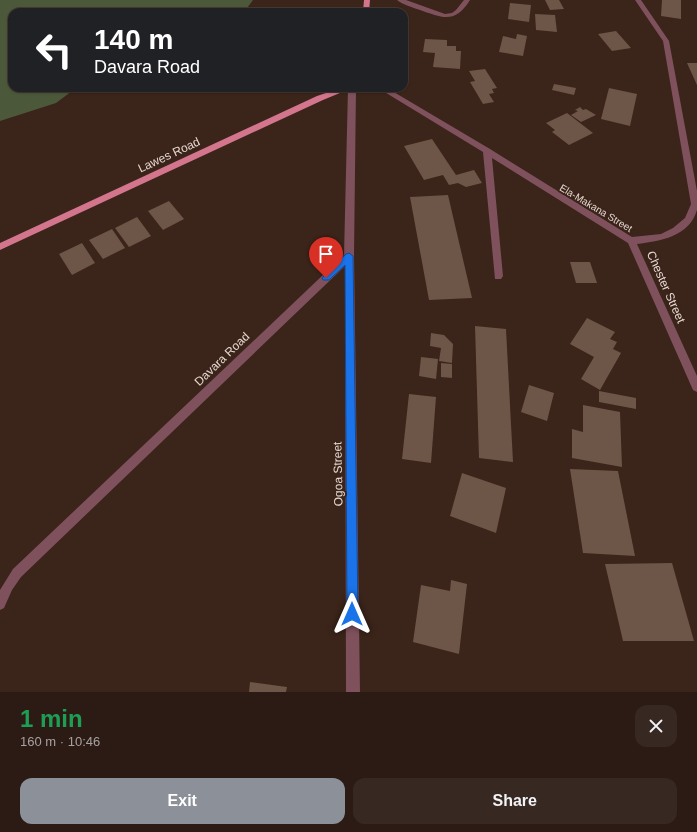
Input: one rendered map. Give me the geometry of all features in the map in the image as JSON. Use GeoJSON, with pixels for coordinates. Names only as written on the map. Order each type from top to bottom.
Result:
{"type":"FeatureCollection","features":[{"type":"Feature","properties":{"kind":"main road","name":"Lawes Road"},"geometry":{"type":"LineString","coordinates":[[0,247],[320,98],[337,92]]}},
{"type":"Feature","properties":{"kind":"street"},"geometry":{"type":"LineString","coordinates":[[400,0],[443,16],[453,15],[462,9],[467,0]]}},
{"type":"Feature","properties":{"kind":"street","name":"Ela-Makana Street"},"geometry":{"type":"LineString","coordinates":[[389,92],[487,151],[631,241],[663,237],[676,230],[688,220],[695,204],[666,41],[638,0]]}},
{"type":"Feature","properties":{"kind":"street"},"geometry":{"type":"LineString","coordinates":[[349,256],[352,92]]}},
{"type":"Feature","properties":{"kind":"street"},"geometry":{"type":"LineString","coordinates":[[487,151],[498,276]]}},
{"type":"Feature","properties":{"kind":"street","name":"Chester Street"},"geometry":{"type":"LineString","coordinates":[[631,241],[697,387]]}},
{"type":"Feature","properties":{"kind":"street","name":"Davara Road"},"geometry":{"type":"LineString","coordinates":[[0,604],[8,586],[17,573],[349,256]]}},
{"type":"Feature","properties":{"kind":"street","name":"Ogoa Street"},"geometry":{"type":"LineString","coordinates":[[349,256],[353,692]]}},
{"type":"Feature","properties":{"kind":"green space"},"geometry":{"type":"Polygon","coordinates":[[[0,0],[253,0],[247,8],[8,8],[8,92],[71,92],[56,103],[0,121],[0,0]]]}},
{"type":"Feature","properties":{"kind":"building"},"geometry":{"type":"Polygon","coordinates":[[[545,0],[559,0],[564,9],[550,10],[545,0]]]}},
{"type":"Feature","properties":{"kind":"building"},"geometry":{"type":"Polygon","coordinates":[[[662,0],[681,0],[681,19],[661,16],[662,0]]]}},
{"type":"Feature","properties":{"kind":"building"},"geometry":{"type":"Polygon","coordinates":[[[510,3],[531,5],[529,22],[508,19],[510,3]]]}},
{"type":"Feature","properties":{"kind":"building"},"geometry":{"type":"Polygon","coordinates":[[[535,14],[555,15],[557,32],[536,30],[535,14]]]}},
{"type":"Feature","properties":{"kind":"building"},"geometry":{"type":"Polygon","coordinates":[[[616,31],[631,48],[612,51],[598,34],[616,31]]]}},
{"type":"Feature","properties":{"kind":"building"},"geometry":{"type":"Polygon","coordinates":[[[517,34],[527,36],[523,56],[499,52],[503,36],[516,39],[517,34]]]}},
{"type":"Feature","properties":{"kind":"building"},"geometry":{"type":"Polygon","coordinates":[[[425,39],[447,40],[447,46],[456,46],[456,51],[461,51],[460,69],[433,67],[435,53],[423,52],[425,39]]]}},
{"type":"Feature","properties":{"kind":"building"},"geometry":{"type":"Polygon","coordinates":[[[687,63],[697,63],[697,85],[687,63]]]}},
{"type":"Feature","properties":{"kind":"building"},"geometry":{"type":"Polygon","coordinates":[[[485,69],[497,88],[492,89],[494,93],[489,94],[494,102],[483,104],[470,82],[475,81],[469,71],[485,69]]]}},
{"type":"Feature","properties":{"kind":"building"},"geometry":{"type":"Polygon","coordinates":[[[554,84],[576,88],[574,95],[552,90],[554,84]]]}},
{"type":"Feature","properties":{"kind":"building"},"geometry":{"type":"Polygon","coordinates":[[[609,88],[637,94],[630,126],[601,119],[609,88]]]}},
{"type":"Feature","properties":{"kind":"building"},"geometry":{"type":"Polygon","coordinates":[[[580,107],[583,110],[586,109],[596,115],[581,122],[571,115],[578,111],[575,110],[580,107]]]}},
{"type":"Feature","properties":{"kind":"building"},"geometry":{"type":"Polygon","coordinates":[[[567,113],[593,133],[569,145],[552,132],[555,130],[546,123],[567,113]]]}},
{"type":"Feature","properties":{"kind":"building"},"geometry":{"type":"Polygon","coordinates":[[[432,139],[456,175],[474,170],[482,183],[466,187],[458,183],[449,185],[443,175],[424,180],[404,146],[432,139]]]}},
{"type":"Feature","properties":{"kind":"building"},"geometry":{"type":"Polygon","coordinates":[[[448,195],[472,298],[429,300],[410,197],[448,195]]]}},
{"type":"Feature","properties":{"kind":"building"},"geometry":{"type":"Polygon","coordinates":[[[169,201],[184,219],[163,230],[148,211],[169,201]]]}},
{"type":"Feature","properties":{"kind":"building"},"geometry":{"type":"Polygon","coordinates":[[[137,217],[151,236],[129,247],[115,228],[137,217]]]}},
{"type":"Feature","properties":{"kind":"building"},"geometry":{"type":"Polygon","coordinates":[[[112,229],[125,248],[103,259],[89,240],[112,229]]]}},
{"type":"Feature","properties":{"kind":"building"},"geometry":{"type":"Polygon","coordinates":[[[82,243],[95,263],[72,275],[59,254],[82,243]]]}},
{"type":"Feature","properties":{"kind":"building"},"geometry":{"type":"Polygon","coordinates":[[[570,262],[590,262],[597,283],[576,283],[570,262]]]}},
{"type":"Feature","properties":{"kind":"building"},"geometry":{"type":"Polygon","coordinates":[[[587,318],[615,332],[610,339],[617,342],[613,349],[621,353],[600,390],[581,379],[594,357],[570,344],[587,318]]]}},
{"type":"Feature","properties":{"kind":"building"},"geometry":{"type":"Polygon","coordinates":[[[475,326],[506,329],[513,462],[479,458],[475,326]]]}},
{"type":"Feature","properties":{"kind":"building"},"geometry":{"type":"Polygon","coordinates":[[[431,333],[444,335],[453,344],[452,363],[439,361],[441,348],[430,346],[431,333]]]}},
{"type":"Feature","properties":{"kind":"building"},"geometry":{"type":"Polygon","coordinates":[[[421,357],[438,359],[436,379],[419,376],[421,357]]]}},
{"type":"Feature","properties":{"kind":"building"},"geometry":{"type":"Polygon","coordinates":[[[441,363],[452,364],[452,378],[441,377],[441,363]]]}},
{"type":"Feature","properties":{"kind":"building"},"geometry":{"type":"Polygon","coordinates":[[[529,385],[554,393],[547,421],[521,412],[529,385]]]}},
{"type":"Feature","properties":{"kind":"building"},"geometry":{"type":"Polygon","coordinates":[[[599,391],[636,398],[636,409],[599,402],[599,391]]]}},
{"type":"Feature","properties":{"kind":"building"},"geometry":{"type":"Polygon","coordinates":[[[409,394],[436,397],[431,463],[402,459],[409,394]]]}},
{"type":"Feature","properties":{"kind":"building"},"geometry":{"type":"Polygon","coordinates":[[[583,405],[620,412],[622,467],[572,458],[572,429],[583,432],[583,405]]]}},
{"type":"Feature","properties":{"kind":"building"},"geometry":{"type":"Polygon","coordinates":[[[570,469],[618,471],[635,556],[583,553],[570,469]]]}},
{"type":"Feature","properties":{"kind":"building"},"geometry":{"type":"Polygon","coordinates":[[[462,473],[506,488],[496,533],[450,516],[462,473]]]}},
{"type":"Feature","properties":{"kind":"building"},"geometry":{"type":"Polygon","coordinates":[[[672,563],[694,641],[623,641],[605,564],[672,563]]]}},
{"type":"Feature","properties":{"kind":"building"},"geometry":{"type":"Polygon","coordinates":[[[451,580],[467,584],[459,654],[413,642],[421,585],[450,591],[451,580]]]}},
{"type":"Feature","properties":{"kind":"building"},"geometry":{"type":"Polygon","coordinates":[[[250,682],[287,687],[286,692],[249,692],[250,682]]]}},
{"type":"Feature","properties":{"kind":"route"},"geometry":{"type":"LineString","coordinates":[[326,278],[349,256],[352,614]]}}]}
